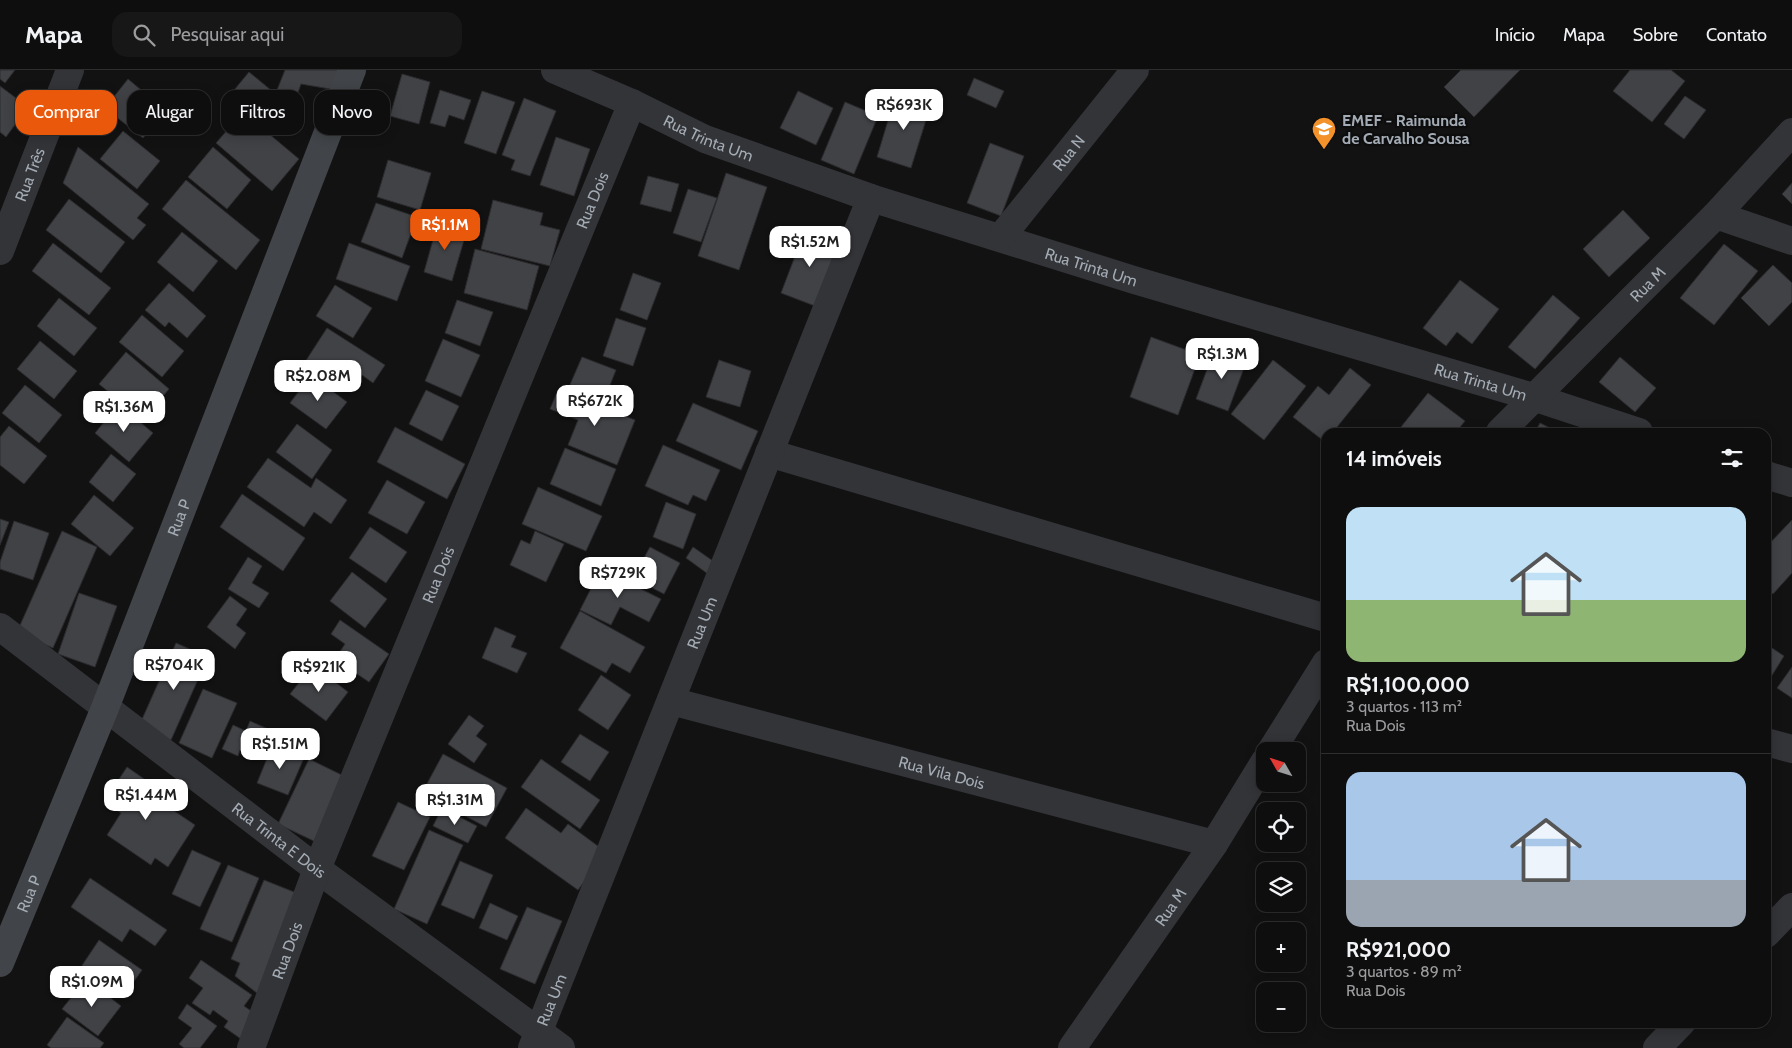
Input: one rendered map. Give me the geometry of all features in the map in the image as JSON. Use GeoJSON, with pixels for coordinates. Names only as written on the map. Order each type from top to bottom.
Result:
{"type":"FeatureCollection","features":[{"type":"Feature","properties":{"kind":"street","name":"Rua Três"},"geometry":{"type":"LineString","coordinates":[[0,251],[70,70]]}},
{"type":"Feature","properties":{"kind":"street","name":"Rua P"},"geometry":{"type":"LineString","coordinates":[[0,963],[105,708],[352,70]]}},
{"type":"Feature","properties":{"kind":"street","name":"Rua Trinta Um"},"geometry":{"type":"LineString","coordinates":[[555,70],[632,103],[705,139],[871,198],[1144,283],[1533,397],[1627,428]]}},
{"type":"Feature","properties":{"kind":"street","name":"Rua N"},"geometry":{"type":"LineString","coordinates":[[1001,237],[1135,70]]}},
{"type":"Feature","properties":{"kind":"street","name":"Rua Dois"},"geometry":{"type":"LineString","coordinates":[[251,1048],[317,869],[632,103]]}},
{"type":"Feature","properties":{"kind":"street","name":"Rua M"},"geometry":{"type":"LineString","coordinates":[[1504,428],[1716,214],[1792,132]]}},
{"type":"Feature","properties":{"kind":"street","name":"Rua Um"},"geometry":{"type":"LineString","coordinates":[[535,1040],[871,198]]}},
{"type":"Feature","properties":{"kind":"street"},"geometry":{"type":"LineString","coordinates":[[1716,214],[1792,241]]}},
{"type":"Feature","properties":{"kind":"street"},"geometry":{"type":"LineString","coordinates":[[769,453],[1321,617]]}},
{"type":"Feature","properties":{"kind":"street"},"geometry":{"type":"LineString","coordinates":[[1771,477],[1792,483]]}},
{"type":"Feature","properties":{"kind":"street","name":"Rua Trinta E Dois"},"geometry":{"type":"LineString","coordinates":[[0,627],[317,869],[535,1040],[561,1048]]}},
{"type":"Feature","properties":{"kind":"street"},"geometry":{"type":"LineString","coordinates":[[1277,742],[1321,671]]}},
{"type":"Feature","properties":{"kind":"street","name":"Rua Vila Dois"},"geometry":{"type":"LineString","coordinates":[[671,701],[1214,844]]}},
{"type":"Feature","properties":{"kind":"street"},"geometry":{"type":"LineString","coordinates":[[1771,743],[1792,749]]}},
{"type":"Feature","properties":{"kind":"street","name":"Rua M"},"geometry":{"type":"LineString","coordinates":[[1072,1048],[1214,844],[1256,776]]}},
{"type":"Feature","properties":{"kind":"street"},"geometry":{"type":"LineString","coordinates":[[1771,929],[1791,909]]}},
{"type":"Feature","properties":{"kind":"street"},"geometry":{"type":"LineString","coordinates":[[1657,1048],[1676,1028]]}},
{"type":"Feature","properties":{"kind":"building"},"geometry":{"type":"Polygon","coordinates":[[[0,70],[15,70],[5,83],[0,79],[0,70]]]}},
{"type":"Feature","properties":{"kind":"building"},"geometry":{"type":"Polygon","coordinates":[[[285,70],[340,70],[336,90],[301,84],[299,90],[277,90],[285,70]]]}},
{"type":"Feature","properties":{"kind":"building"},"geometry":{"type":"Polygon","coordinates":[[[1461,70],[1520,70],[1474,117],[1444,87],[1461,70]]]}},
{"type":"Feature","properties":{"kind":"building"},"geometry":{"type":"Polygon","coordinates":[[[1630,70],[1671,70],[1685,81],[1652,122],[1613,91],[1630,70]]]}},
{"type":"Feature","properties":{"kind":"building"},"geometry":{"type":"Polygon","coordinates":[[[249,72],[271,90],[234,90],[249,72]]]}},
{"type":"Feature","properties":{"kind":"building"},"geometry":{"type":"Polygon","coordinates":[[[402,74],[430,82],[419,124],[390,116],[402,74]]]}},
{"type":"Feature","properties":{"kind":"building"},"geometry":{"type":"Polygon","coordinates":[[[974,78],[1004,91],[996,108],[967,95],[974,78]]]}},
{"type":"Feature","properties":{"kind":"building"},"geometry":{"type":"Polygon","coordinates":[[[128,79],[141,90],[127,90],[127,125],[117,117],[117,93],[128,79]]]}},
{"type":"Feature","properties":{"kind":"building"},"geometry":{"type":"Polygon","coordinates":[[[0,86],[15,97],[15,125],[6,137],[0,132],[0,86]]]}},
{"type":"Feature","properties":{"kind":"building"},"geometry":{"type":"Polygon","coordinates":[[[440,90],[471,100],[464,120],[449,115],[445,127],[430,123],[440,90]]]}},
{"type":"Feature","properties":{"kind":"building"},"geometry":{"type":"Polygon","coordinates":[[[482,91],[515,102],[496,154],[464,143],[482,91]]]}},
{"type":"Feature","properties":{"kind":"building"},"geometry":{"type":"Polygon","coordinates":[[[798,91],[833,108],[816,145],[780,128],[798,91]]]}},
{"type":"Feature","properties":{"kind":"building"},"geometry":{"type":"Polygon","coordinates":[[[896,94],[931,104],[911,168],[877,157],[896,94]]]}},
{"type":"Feature","properties":{"kind":"building"},"geometry":{"type":"Polygon","coordinates":[[[1685,96],[1706,110],[1684,139],[1664,124],[1685,96]]]}},
{"type":"Feature","properties":{"kind":"building"},"geometry":{"type":"Polygon","coordinates":[[[524,98],[556,111],[530,176],[511,170],[515,160],[502,155],[524,98]]]}},
{"type":"Feature","properties":{"kind":"building"},"geometry":{"type":"Polygon","coordinates":[[[845,102],[878,116],[854,174],[821,160],[845,102]]]}},
{"type":"Feature","properties":{"kind":"building"},"geometry":{"type":"Polygon","coordinates":[[[123,131],[160,161],[137,189],[100,159],[123,131]]]}},
{"type":"Feature","properties":{"kind":"building"},"geometry":{"type":"Polygon","coordinates":[[[223,135],[270,135],[299,159],[272,191],[216,143],[223,135]]]}},
{"type":"Feature","properties":{"kind":"building"},"geometry":{"type":"Polygon","coordinates":[[[556,137],[590,149],[574,196],[540,185],[556,137]]]}},
{"type":"Feature","properties":{"kind":"building"},"geometry":{"type":"Polygon","coordinates":[[[990,143],[1024,156],[1001,216],[967,203],[990,143]]]}},
{"type":"Feature","properties":{"kind":"building"},"geometry":{"type":"Polygon","coordinates":[[[78,147],[149,204],[137,218],[146,225],[133,240],[63,183],[78,147]]]}},
{"type":"Feature","properties":{"kind":"building"},"geometry":{"type":"Polygon","coordinates":[[[213,147],[251,180],[227,209],[188,177],[213,147]]]}},
{"type":"Feature","properties":{"kind":"building"},"geometry":{"type":"Polygon","coordinates":[[[388,160],[431,173],[420,210],[377,197],[388,160]]]}},
{"type":"Feature","properties":{"kind":"building"},"geometry":{"type":"Polygon","coordinates":[[[726,173],[767,187],[739,270],[698,256],[726,173]]]}},
{"type":"Feature","properties":{"kind":"building"},"geometry":{"type":"Polygon","coordinates":[[[648,176],[679,184],[671,212],[640,204],[648,176]]]}},
{"type":"Feature","properties":{"kind":"building"},"geometry":{"type":"Polygon","coordinates":[[[186,180],[260,240],[236,270],[162,209],[186,180]]]}},
{"type":"Feature","properties":{"kind":"building"},"geometry":{"type":"Polygon","coordinates":[[[1792,183],[1792,204],[1782,194],[1792,183]]]}},
{"type":"Feature","properties":{"kind":"building"},"geometry":{"type":"Polygon","coordinates":[[[688,189],[717,198],[701,242],[673,233],[688,189]]]}},
{"type":"Feature","properties":{"kind":"building"},"geometry":{"type":"Polygon","coordinates":[[[69,199],[125,242],[101,273],[46,230],[69,199]]]}},
{"type":"Feature","properties":{"kind":"building"},"geometry":{"type":"Polygon","coordinates":[[[493,200],[543,213],[540,225],[560,230],[550,266],[481,249],[493,200]]]}},
{"type":"Feature","properties":{"kind":"building"},"geometry":{"type":"Polygon","coordinates":[[[376,203],[417,217],[402,258],[361,242],[376,203]]]}},
{"type":"Feature","properties":{"kind":"building"},"geometry":{"type":"Polygon","coordinates":[[[1623,210],[1650,238],[1609,277],[1583,249],[1623,210]]]}},
{"type":"Feature","properties":{"kind":"building"},"geometry":{"type":"Polygon","coordinates":[[[438,222],[467,230],[452,281],[424,272],[438,222]]]}},
{"type":"Feature","properties":{"kind":"building"},"geometry":{"type":"Polygon","coordinates":[[[805,230],[839,243],[815,306],[781,293],[805,230]]]}},
{"type":"Feature","properties":{"kind":"building"},"geometry":{"type":"Polygon","coordinates":[[[182,232],[218,261],[193,292],[157,262],[182,232]]]}},
{"type":"Feature","properties":{"kind":"building"},"geometry":{"type":"Polygon","coordinates":[[[53,243],[111,288],[89,315],[32,271],[53,243]]]}},
{"type":"Feature","properties":{"kind":"building"},"geometry":{"type":"Polygon","coordinates":[[[349,243],[410,266],[397,301],[336,279],[349,243]]]}},
{"type":"Feature","properties":{"kind":"building"},"geometry":{"type":"Polygon","coordinates":[[[1724,244],[1758,271],[1714,325],[1680,298],[1724,244]]]}},
{"type":"Feature","properties":{"kind":"building"},"geometry":{"type":"Polygon","coordinates":[[[475,249],[539,266],[527,310],[464,293],[475,249]]]}},
{"type":"Feature","properties":{"kind":"building"},"geometry":{"type":"Polygon","coordinates":[[[1773,265],[1792,283],[1792,302],[1769,326],[1741,298],[1773,265]]]}},
{"type":"Feature","properties":{"kind":"building"},"geometry":{"type":"Polygon","coordinates":[[[633,273],[661,283],[647,320],[620,310],[633,273]]]}},
{"type":"Feature","properties":{"kind":"building"},"geometry":{"type":"Polygon","coordinates":[[[1460,280],[1499,309],[1472,344],[1457,332],[1446,346],[1423,328],[1460,280]]]}},
{"type":"Feature","properties":{"kind":"building"},"geometry":{"type":"Polygon","coordinates":[[[169,283],[206,316],[187,338],[169,322],[165,327],[145,310],[169,283]]]}},
{"type":"Feature","properties":{"kind":"building"},"geometry":{"type":"Polygon","coordinates":[[[335,285],[372,308],[353,338],[316,316],[335,285]]]}},
{"type":"Feature","properties":{"kind":"building"},"geometry":{"type":"Polygon","coordinates":[[[1553,295],[1580,318],[1535,369],[1508,347],[1553,295]]]}},
{"type":"Feature","properties":{"kind":"building"},"geometry":{"type":"Polygon","coordinates":[[[59,298],[97,328],[74,356],[37,326],[59,298]]]}},
{"type":"Feature","properties":{"kind":"building"},"geometry":{"type":"Polygon","coordinates":[[[457,300],[493,312],[480,346],[445,333],[457,300]]]}},
{"type":"Feature","properties":{"kind":"building"},"geometry":{"type":"Polygon","coordinates":[[[142,315],[184,351],[162,377],[119,342],[142,315]]]}},
{"type":"Feature","properties":{"kind":"building"},"geometry":{"type":"Polygon","coordinates":[[[616,318],[646,328],[633,366],[603,356],[616,318]]]}},
{"type":"Feature","properties":{"kind":"building"},"geometry":{"type":"Polygon","coordinates":[[[327,328],[385,365],[373,383],[362,375],[351,391],[305,362],[327,328]]]}},
{"type":"Feature","properties":{"kind":"building"},"geometry":{"type":"Polygon","coordinates":[[[1151,337],[1200,355],[1178,415],[1130,397],[1151,337]]]}},
{"type":"Feature","properties":{"kind":"building"},"geometry":{"type":"Polygon","coordinates":[[[443,339],[480,355],[461,397],[425,381],[443,339]]]}},
{"type":"Feature","properties":{"kind":"building"},"geometry":{"type":"Polygon","coordinates":[[[40,341],[77,371],[54,399],[17,369],[40,341]]]}},
{"type":"Feature","properties":{"kind":"building"},"geometry":{"type":"Polygon","coordinates":[[[1215,348],[1247,360],[1228,411],[1196,399],[1215,348]]]}},
{"type":"Feature","properties":{"kind":"building"},"geometry":{"type":"Polygon","coordinates":[[[126,352],[169,389],[142,420],[99,384],[126,352]]]}},
{"type":"Feature","properties":{"kind":"building"},"geometry":{"type":"Polygon","coordinates":[[[582,357],[616,370],[610,385],[623,389],[617,406],[569,387],[582,357]]]}},
{"type":"Feature","properties":{"kind":"building"},"geometry":{"type":"Polygon","coordinates":[[[1620,357],[1656,388],[1635,412],[1599,382],[1620,357]]]}},
{"type":"Feature","properties":{"kind":"building"},"geometry":{"type":"Polygon","coordinates":[[[719,360],[751,371],[740,407],[706,397],[719,360]]]}},
{"type":"Feature","properties":{"kind":"building"},"geometry":{"type":"Polygon","coordinates":[[[1273,360],[1306,386],[1264,440],[1231,414],[1273,360]]]}},
{"type":"Feature","properties":{"kind":"building"},"geometry":{"type":"Polygon","coordinates":[[[1350,368],[1371,385],[1336,428],[1321,428],[1321,439],[1293,417],[1318,386],[1329,395],[1350,368]]]}},
{"type":"Feature","properties":{"kind":"building"},"geometry":{"type":"Polygon","coordinates":[[[311,375],[347,402],[326,429],[290,403],[311,375]]]}},
{"type":"Feature","properties":{"kind":"building"},"geometry":{"type":"Polygon","coordinates":[[[25,385],[62,415],[39,443],[2,413],[25,385]]]}},
{"type":"Feature","properties":{"kind":"building"},"geometry":{"type":"Polygon","coordinates":[[[426,390],[459,406],[442,441],[409,424],[426,390]]]}},
{"type":"Feature","properties":{"kind":"building"},"geometry":{"type":"Polygon","coordinates":[[[558,390],[635,420],[617,465],[568,445],[578,420],[550,409],[558,390]]]}},
{"type":"Feature","properties":{"kind":"building"},"geometry":{"type":"Polygon","coordinates":[[[1428,393],[1465,421],[1459,428],[1400,428],[1428,393]]]}},
{"type":"Feature","properties":{"kind":"building"},"geometry":{"type":"Polygon","coordinates":[[[693,403],[758,431],[741,470],[676,441],[693,403]]]}},
{"type":"Feature","properties":{"kind":"building"},"geometry":{"type":"Polygon","coordinates":[[[119,404],[153,433],[129,462],[95,433],[119,404]]]}},
{"type":"Feature","properties":{"kind":"building"},"geometry":{"type":"Polygon","coordinates":[[[1540,423],[1550,428],[1537,428],[1540,423]]]}},
{"type":"Feature","properties":{"kind":"building"},"geometry":{"type":"Polygon","coordinates":[[[297,424],[332,450],[312,479],[276,452],[297,424]]]}},
{"type":"Feature","properties":{"kind":"building"},"geometry":{"type":"Polygon","coordinates":[[[9,426],[47,456],[24,484],[0,465],[0,437],[9,426]]]}},
{"type":"Feature","properties":{"kind":"building"},"geometry":{"type":"Polygon","coordinates":[[[395,427],[465,464],[447,499],[377,462],[395,427]]]}},
{"type":"Feature","properties":{"kind":"building"},"geometry":{"type":"Polygon","coordinates":[[[663,445],[720,470],[706,501],[693,495],[688,505],[645,486],[663,445]]]}},
{"type":"Feature","properties":{"kind":"building"},"geometry":{"type":"Polygon","coordinates":[[[565,448],[616,469],[601,506],[550,484],[565,448]]]}},
{"type":"Feature","properties":{"kind":"building"},"geometry":{"type":"Polygon","coordinates":[[[111,454],[136,474],[113,502],[89,482],[111,454]]]}},
{"type":"Feature","properties":{"kind":"building"},"geometry":{"type":"Polygon","coordinates":[[[268,458],[311,488],[316,478],[347,500],[331,524],[314,512],[304,527],[247,487],[268,458]]]}},
{"type":"Feature","properties":{"kind":"building"},"geometry":{"type":"Polygon","coordinates":[[[387,480],[425,502],[407,534],[368,513],[387,480]]]}},
{"type":"Feature","properties":{"kind":"building"},"geometry":{"type":"Polygon","coordinates":[[[538,487],[602,516],[586,551],[522,524],[538,487]]]}},
{"type":"Feature","properties":{"kind":"building"},"geometry":{"type":"Polygon","coordinates":[[[242,494],[305,538],[283,571],[220,527],[242,494]]]}},
{"type":"Feature","properties":{"kind":"building"},"geometry":{"type":"Polygon","coordinates":[[[94,495],[134,528],[110,556],[71,524],[94,495]]]}},
{"type":"Feature","properties":{"kind":"building"},"geometry":{"type":"Polygon","coordinates":[[[666,502],[696,514],[683,549],[653,537],[666,502]]]}},
{"type":"Feature","properties":{"kind":"building"},"geometry":{"type":"Polygon","coordinates":[[[0,519],[9,522],[0,545],[0,519]]]}},
{"type":"Feature","properties":{"kind":"building"},"geometry":{"type":"Polygon","coordinates":[[[1792,520],[1792,573],[1773,594],[1771,592],[1771,542],[1792,520]]]}},
{"type":"Feature","properties":{"kind":"building"},"geometry":{"type":"Polygon","coordinates":[[[14,521],[49,533],[33,580],[0,569],[0,562],[14,521]]]}},
{"type":"Feature","properties":{"kind":"building"},"geometry":{"type":"Polygon","coordinates":[[[370,527],[407,552],[386,583],[349,558],[370,527]]]}},
{"type":"Feature","properties":{"kind":"building"},"geometry":{"type":"Polygon","coordinates":[[[62,531],[97,547],[53,648],[17,632],[62,531]]]}},
{"type":"Feature","properties":{"kind":"building"},"geometry":{"type":"Polygon","coordinates":[[[535,531],[564,544],[546,582],[510,565],[521,540],[530,544],[535,531]]]}},
{"type":"Feature","properties":{"kind":"building"},"geometry":{"type":"Polygon","coordinates":[[[650,547],[680,563],[664,594],[633,578],[650,547]]]}},
{"type":"Feature","properties":{"kind":"building"},"geometry":{"type":"Polygon","coordinates":[[[693,547],[713,561],[708,574],[686,558],[693,547]]]}},
{"type":"Feature","properties":{"kind":"building"},"geometry":{"type":"Polygon","coordinates":[[[248,557],[262,566],[252,583],[269,593],[259,608],[228,589],[248,557]]]}},
{"type":"Feature","properties":{"kind":"building"},"geometry":{"type":"Polygon","coordinates":[[[601,569],[661,599],[649,622],[620,607],[611,625],[580,610],[601,569]]]}},
{"type":"Feature","properties":{"kind":"building"},"geometry":{"type":"Polygon","coordinates":[[[352,572],[387,599],[365,628],[330,601],[352,572]]]}},
{"type":"Feature","properties":{"kind":"building"},"geometry":{"type":"Polygon","coordinates":[[[79,593],[117,606],[95,667],[58,654],[79,593]]]}},
{"type":"Feature","properties":{"kind":"building"},"geometry":{"type":"Polygon","coordinates":[[[230,596],[247,609],[236,625],[246,633],[235,649],[207,627],[230,596]]]}},
{"type":"Feature","properties":{"kind":"building"},"geometry":{"type":"Polygon","coordinates":[[[580,611],[645,647],[630,673],[612,663],[606,673],[560,648],[580,611]]]}},
{"type":"Feature","properties":{"kind":"building"},"geometry":{"type":"Polygon","coordinates":[[[340,620],[389,654],[369,682],[335,659],[345,644],[331,634],[340,620]]]}},
{"type":"Feature","properties":{"kind":"building"},"geometry":{"type":"Polygon","coordinates":[[[495,627],[516,636],[511,647],[527,653],[517,673],[482,658],[495,627]]]}},
{"type":"Feature","properties":{"kind":"building"},"geometry":{"type":"Polygon","coordinates":[[[176,643],[208,657],[171,740],[139,726],[176,643]]]}},
{"type":"Feature","properties":{"kind":"building"},"geometry":{"type":"Polygon","coordinates":[[[1771,647],[1784,656],[1771,677],[1771,647]]]}},
{"type":"Feature","properties":{"kind":"building"},"geometry":{"type":"Polygon","coordinates":[[[313,665],[348,692],[326,721],[290,694],[313,665]]]}},
{"type":"Feature","properties":{"kind":"building"},"geometry":{"type":"Polygon","coordinates":[[[1792,667],[1792,698],[1777,688],[1792,667]]]}},
{"type":"Feature","properties":{"kind":"building"},"geometry":{"type":"Polygon","coordinates":[[[601,675],[631,695],[608,730],[578,710],[601,675]]]}},
{"type":"Feature","properties":{"kind":"building"},"geometry":{"type":"Polygon","coordinates":[[[203,689],[237,703],[212,758],[179,743],[203,689]]]}},
{"type":"Feature","properties":{"kind":"building"},"geometry":{"type":"Polygon","coordinates":[[[469,715],[484,726],[476,736],[487,744],[474,763],[448,744],[469,715]]]}},
{"type":"Feature","properties":{"kind":"building"},"geometry":{"type":"Polygon","coordinates":[[[250,721],[268,729],[255,757],[240,750],[238,756],[222,749],[233,725],[246,731],[250,721]]]}},
{"type":"Feature","properties":{"kind":"building"},"geometry":{"type":"Polygon","coordinates":[[[580,734],[609,752],[590,781],[561,762],[580,734]]]}},
{"type":"Feature","properties":{"kind":"building"},"geometry":{"type":"Polygon","coordinates":[[[272,746],[304,758],[288,795],[257,783],[272,746]]]}},
{"type":"Feature","properties":{"kind":"building"},"geometry":{"type":"Polygon","coordinates":[[[443,754],[507,788],[486,827],[422,793],[443,754]]]}},
{"type":"Feature","properties":{"kind":"building"},"geometry":{"type":"Polygon","coordinates":[[[309,759],[348,778],[318,843],[278,824],[309,759]]]}},
{"type":"Feature","properties":{"kind":"building"},"geometry":{"type":"Polygon","coordinates":[[[541,759],[600,800],[580,829],[521,787],[541,759]]]}},
{"type":"Feature","properties":{"kind":"building"},"geometry":{"type":"Polygon","coordinates":[[[127,767],[160,790],[155,798],[195,825],[168,867],[155,858],[151,865],[107,835],[121,813],[104,802],[127,767]]]}},
{"type":"Feature","properties":{"kind":"building"},"geometry":{"type":"Polygon","coordinates":[[[398,802],[430,817],[404,870],[372,856],[398,802]]]}},
{"type":"Feature","properties":{"kind":"building"},"geometry":{"type":"Polygon","coordinates":[[[442,808],[477,826],[468,843],[433,826],[442,808]]]}},
{"type":"Feature","properties":{"kind":"building"},"geometry":{"type":"Polygon","coordinates":[[[526,808],[561,833],[568,824],[606,852],[578,890],[505,838],[526,808]]]}},
{"type":"Feature","properties":{"kind":"building"},"geometry":{"type":"Polygon","coordinates":[[[429,830],[463,845],[427,924],[394,909],[429,830]]]}},
{"type":"Feature","properties":{"kind":"building"},"geometry":{"type":"Polygon","coordinates":[[[192,850],[221,863],[200,907],[172,894],[192,850]]]}},
{"type":"Feature","properties":{"kind":"building"},"geometry":{"type":"Polygon","coordinates":[[[460,861],[493,875],[474,919],[441,905],[460,861]]]}},
{"type":"Feature","properties":{"kind":"building"},"geometry":{"type":"Polygon","coordinates":[[[228,865],[259,878],[232,942],[200,929],[228,865]]]}},
{"type":"Feature","properties":{"kind":"building"},"geometry":{"type":"Polygon","coordinates":[[[90,878],[167,930],[155,946],[130,929],[122,942],[71,907],[90,878]]]}},
{"type":"Feature","properties":{"kind":"building"},"geometry":{"type":"Polygon","coordinates":[[[264,880],[304,896],[262,997],[235,976],[240,963],[231,959],[264,880]]]}},
{"type":"Feature","properties":{"kind":"building"},"geometry":{"type":"Polygon","coordinates":[[[490,903],[518,916],[507,940],[479,928],[490,903]]]}},
{"type":"Feature","properties":{"kind":"building"},"geometry":{"type":"Polygon","coordinates":[[[527,907],[562,921],[535,984],[500,969],[527,907]]]}},
{"type":"Feature","properties":{"kind":"building"},"geometry":{"type":"Polygon","coordinates":[[[99,940],[142,970],[123,997],[81,967],[99,940]]]}},
{"type":"Feature","properties":{"kind":"building"},"geometry":{"type":"Polygon","coordinates":[[[201,960],[252,995],[244,1006],[257,1015],[241,1039],[224,1027],[228,1021],[213,1010],[210,1015],[192,1003],[203,988],[189,978],[201,960]]]}},
{"type":"Feature","properties":{"kind":"building"},"geometry":{"type":"Polygon","coordinates":[[[86,979],[121,1006],[98,1036],[62,1009],[86,979]]]}},
{"type":"Feature","properties":{"kind":"building"},"geometry":{"type":"Polygon","coordinates":[[[187,1004],[217,1026],[200,1048],[184,1048],[179,1044],[192,1028],[178,1018],[187,1004]]]}},
{"type":"Feature","properties":{"kind":"building"},"geometry":{"type":"Polygon","coordinates":[[[67,1017],[104,1043],[100,1048],[51,1048],[47,1045],[67,1017]]]}},
{"type":"Feature","properties":{"kind":"place","name":"EMEF - Raimunda de Carvalho Sousa"},"geometry":{"type":"Point","coordinates":[1324,150]}}]}
